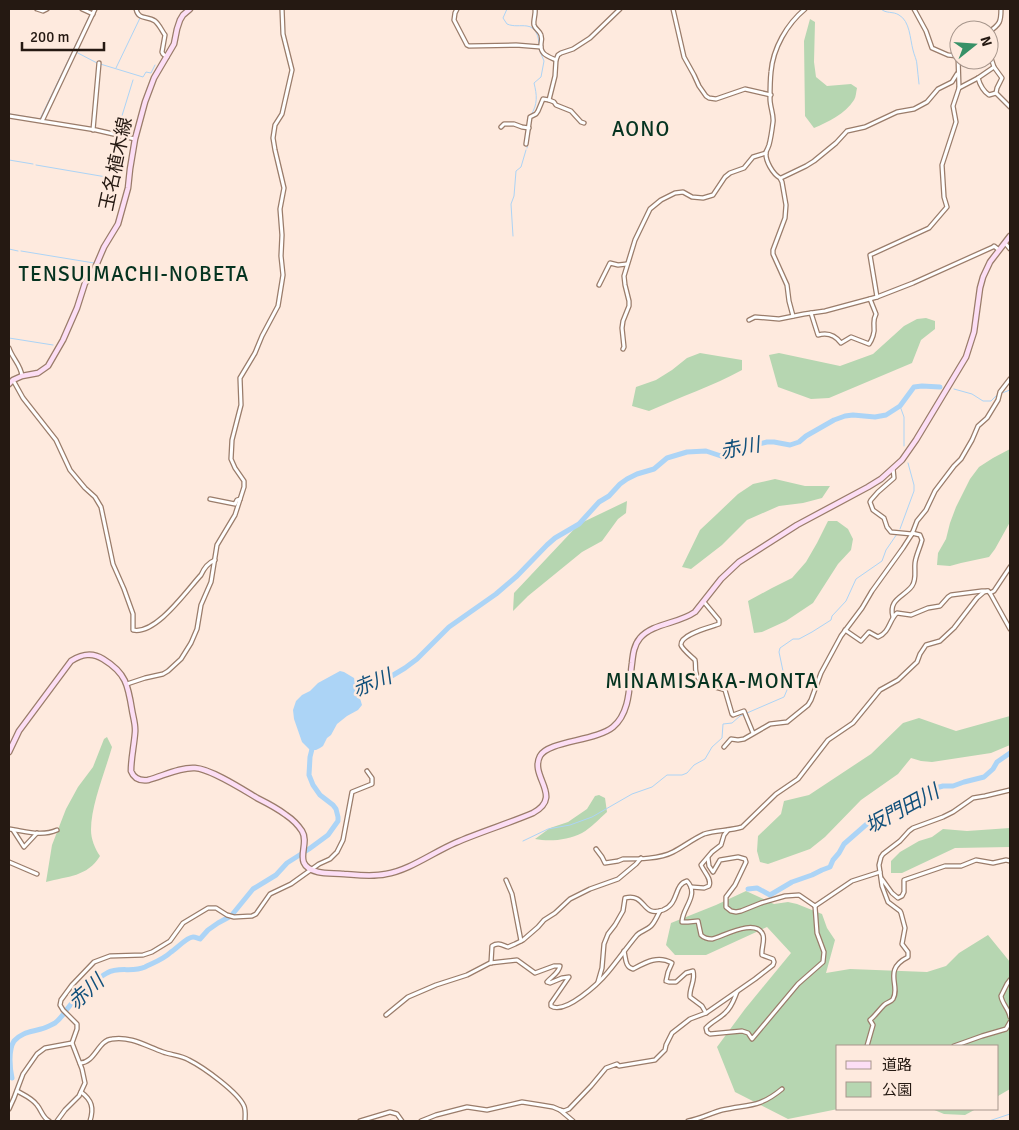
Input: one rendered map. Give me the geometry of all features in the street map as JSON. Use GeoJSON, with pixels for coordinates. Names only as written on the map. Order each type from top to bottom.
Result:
{"type":"FeatureCollection","features":[{"type":"Feature","properties":{"kind":"street"},"geometry":{"type":"LineString","coordinates":[[36,9],[47,9]]}},
{"type":"Feature","properties":{"kind":"street"},"geometry":{"type":"LineString","coordinates":[[82,9],[92,14]]}},
{"type":"Feature","properties":{"kind":"street"},"geometry":{"type":"LineString","coordinates":[[42,121],[95,9]]}},
{"type":"Feature","properties":{"kind":"street"},"geometry":{"type":"LineString","coordinates":[[136,9],[137,14],[140,16],[156,22],[165,35],[162,52],[167,57]]}},
{"type":"Feature","properties":{"kind":"street","name":"玉名植木線"},"geometry":{"type":"LineString","coordinates":[[11,382],[22,376],[38,373],[48,366],[66,335],[77,308],[82,289],[92,275],[104,246],[118,224],[128,188],[135,139],[154,78],[174,44],[182,15],[188,9]]}},
{"type":"Feature","properties":{"kind":"street"},"geometry":{"type":"LineString","coordinates":[[127,684],[163,674],[174,667],[195,636],[201,605],[211,582],[217,545],[235,515],[244,487],[244,483],[231,458],[232,440],[241,405],[240,378],[276,312],[282,287],[280,208],[284,188],[273,138],[275,126],[282,114],[292,70],[283,34],[282,9]]}},
{"type":"Feature","properties":{"kind":"street"},"geometry":{"type":"LineString","coordinates":[[458,9],[455,12],[454,20],[469,46],[516,45],[541,47]]}},
{"type":"Feature","properties":{"kind":"street"},"geometry":{"type":"LineString","coordinates":[[535,9],[534,24],[541,35],[543,54],[556,60]]}},
{"type":"Feature","properties":{"kind":"street"},"geometry":{"type":"LineString","coordinates":[[549,100],[555,76],[556,60],[561,52],[572,49],[590,38],[620,9]]}},
{"type":"Feature","properties":{"kind":"street"},"geometry":{"type":"LineString","coordinates":[[673,9],[684,57],[706,96],[716,99],[745,89],[770,95]]}},
{"type":"Feature","properties":{"kind":"street"},"geometry":{"type":"LineString","coordinates":[[793,316],[787,285],[773,254],[786,212],[780,178],[773,172],[766,154],[770,144],[773,122],[770,95],[771,71],[776,52],[780,40],[794,18],[805,9]]}},
{"type":"Feature","properties":{"kind":"street"},"geometry":{"type":"LineString","coordinates":[[914,9],[926,31],[932,48],[949,55]]}},
{"type":"Feature","properties":{"kind":"street"},"geometry":{"type":"LineString","coordinates":[[999,23],[1002,16],[1001,9]]}},
{"type":"Feature","properties":{"kind":"street"},"geometry":{"type":"LineString","coordinates":[[93,130],[99,63]]}},
{"type":"Feature","properties":{"kind":"street"},"geometry":{"type":"LineString","coordinates":[[959,88],[990,70]]}},
{"type":"Feature","properties":{"kind":"street"},"geometry":{"type":"LineString","coordinates":[[996,70],[1002,78],[996,93]]}},
{"type":"Feature","properties":{"kind":"street"},"geometry":{"type":"LineString","coordinates":[[877,297],[870,255],[929,228],[947,207],[944,196],[942,165],[956,122],[953,106],[959,88],[958,73]]}},
{"type":"Feature","properties":{"kind":"street"},"geometry":{"type":"LineString","coordinates":[[780,178],[814,161],[847,131],[866,127],[896,112],[914,108],[927,102],[938,89],[952,82],[958,73]]}},
{"type":"Feature","properties":{"kind":"street"},"geometry":{"type":"LineString","coordinates":[[978,78],[987,94],[996,93]]}},
{"type":"Feature","properties":{"kind":"street"},"geometry":{"type":"LineString","coordinates":[[996,93],[1010,107]]}},
{"type":"Feature","properties":{"kind":"street"},"geometry":{"type":"LineString","coordinates":[[526,144],[532,115],[538,111],[542,99],[549,100],[556,105],[571,110],[584,123]]}},
{"type":"Feature","properties":{"kind":"street"},"geometry":{"type":"LineString","coordinates":[[9,116],[135,139]]}},
{"type":"Feature","properties":{"kind":"street"},"geometry":{"type":"LineString","coordinates":[[501,127],[504,124],[514,124],[529,128]]}},
{"type":"Feature","properties":{"kind":"street"},"geometry":{"type":"LineString","coordinates":[[623,349],[622,328],[629,301],[623,279],[635,240],[648,212],[669,194],[680,192],[692,197],[708,198],[713,195],[725,177],[730,173],[744,168],[753,157],[766,154]]}},
{"type":"Feature","properties":{"kind":"street"},"geometry":{"type":"LineString","coordinates":[[9,752],[19,731],[71,661],[88,654],[99,657],[118,670],[127,684],[135,732],[131,771],[136,779],[148,780],[189,768],[196,768],[211,773],[281,811],[294,822],[304,834],[303,861],[312,870],[376,876],[390,874],[452,844],[538,810],[546,798],[545,787],[538,771],[540,756],[551,747],[598,736],[614,726],[620,719],[626,710],[635,646],[640,638],[654,628],[690,616],[704,602],[721,579],[739,562],[797,524],[868,487],[902,460],[966,357],[974,332],[983,277],[990,262],[1010,236]]}},
{"type":"Feature","properties":{"kind":"street"},"geometry":{"type":"LineString","coordinates":[[1006,243],[1010,249]]}},
{"type":"Feature","properties":{"kind":"street"},"geometry":{"type":"LineString","coordinates":[[749,320],[755,317],[779,319],[825,311],[870,299],[913,283],[994,246],[999,250]]}},
{"type":"Feature","properties":{"kind":"street"},"geometry":{"type":"LineString","coordinates":[[599,285],[610,263],[618,265],[627,264]]}},
{"type":"Feature","properties":{"kind":"street"},"geometry":{"type":"LineString","coordinates":[[811,313],[818,335],[829,334],[837,338],[841,343],[850,337],[854,337],[869,344],[875,328],[873,322],[876,314],[870,299]]}},
{"type":"Feature","properties":{"kind":"street"},"geometry":{"type":"LineString","coordinates":[[9,348],[10,354],[22,372],[22,376]]}},
{"type":"Feature","properties":{"kind":"street"},"geometry":{"type":"LineString","coordinates":[[724,747],[730,739],[744,739],[770,724],[786,722],[808,705],[821,673],[845,630],[903,548],[935,491],[954,466],[962,459],[977,428],[991,413],[1000,393],[1010,379]]}},
{"type":"Feature","properties":{"kind":"street"},"geometry":{"type":"LineString","coordinates":[[11,382],[56,440],[70,470],[95,497],[101,507],[113,564],[133,614],[133,630],[138,631],[155,624],[174,606],[209,563],[215,560]]}},
{"type":"Feature","properties":{"kind":"street"},"geometry":{"type":"LineString","coordinates":[[845,630],[861,641],[869,632],[878,637],[883,635],[890,626],[895,601],[912,585],[914,580],[915,563],[922,540],[920,535],[891,532],[884,518],[874,510],[870,502],[894,478],[893,468]]}},
{"type":"Feature","properties":{"kind":"street"},"geometry":{"type":"LineString","coordinates":[[210,499],[236,504],[237,500],[241,499]]}},
{"type":"Feature","properties":{"kind":"street"},"geometry":{"type":"LineString","coordinates":[[596,849],[605,863],[623,859],[664,856],[702,835],[715,831],[736,829],[746,824],[776,794],[798,779],[828,740],[854,723],[880,690],[898,680],[917,662],[926,645],[940,641],[954,628],[977,598],[984,592],[994,591],[1010,567]]}},
{"type":"Feature","properties":{"kind":"street"},"geometry":{"type":"LineString","coordinates":[[893,617],[898,613],[911,615],[928,608],[940,606],[948,597],[955,594],[989,592]]}},
{"type":"Feature","properties":{"kind":"street"},"geometry":{"type":"LineString","coordinates":[[989,592],[1010,627]]}},
{"type":"Feature","properties":{"kind":"street"},"geometry":{"type":"LineString","coordinates":[[704,602],[719,620],[719,624],[691,633],[682,641],[682,648],[695,660],[696,674],[703,683],[725,690],[730,711],[733,715],[744,711],[753,733]]}},
{"type":"Feature","properties":{"kind":"street"},"geometry":{"type":"LineString","coordinates":[[57,1121],[81,1092],[84,1082],[80,1063],[72,1044],[77,1024],[61,1008],[60,1002],[72,985],[94,962],[110,956],[143,955],[152,952],[170,941],[183,923],[208,908],[216,908],[234,917],[252,916],[258,912],[270,894],[291,884],[337,852],[343,840],[352,792],[372,784],[372,778],[367,771]]}},
{"type":"Feature","properties":{"kind":"street"},"geometry":{"type":"LineString","coordinates":[[1010,790],[973,798],[948,815],[913,828],[883,854],[880,862],[880,872],[892,893],[898,898],[904,892],[904,880],[933,869],[945,866],[961,866],[976,860],[993,863],[1010,861]]}},
{"type":"Feature","properties":{"kind":"street"},"geometry":{"type":"LineString","coordinates":[[11,829],[48,834],[57,830]]}},
{"type":"Feature","properties":{"kind":"street"},"geometry":{"type":"LineString","coordinates":[[11,829],[24,847],[37,833]]}},
{"type":"Feature","properties":{"kind":"street"},"geometry":{"type":"LineString","coordinates":[[691,887],[704,888],[709,886],[709,878],[702,865],[721,844],[728,830]]}},
{"type":"Feature","properties":{"kind":"street"},"geometry":{"type":"LineString","coordinates":[[708,858],[709,866],[713,872],[720,860],[738,857],[745,859],[746,862],[735,885],[726,897],[726,907],[731,911],[741,912],[761,903],[793,895],[799,895],[815,906]]}},
{"type":"Feature","properties":{"kind":"street"},"geometry":{"type":"LineString","coordinates":[[491,963],[492,946],[499,943],[508,947],[521,941],[570,899],[590,889],[618,879],[641,858]]}},
{"type":"Feature","properties":{"kind":"street"},"geometry":{"type":"LineString","coordinates":[[9,862],[37,874]]}},
{"type":"Feature","properties":{"kind":"street"},"geometry":{"type":"LineString","coordinates":[[815,906],[852,880],[880,872]]}},
{"type":"Feature","properties":{"kind":"street"},"geometry":{"type":"LineString","coordinates":[[867,1045],[873,1025],[870,1020],[886,1003],[892,1001],[894,996],[893,973],[902,960],[908,957],[908,953],[902,944],[905,928],[901,913],[888,902],[882,886],[882,878]]}},
{"type":"Feature","properties":{"kind":"street"},"geometry":{"type":"LineString","coordinates":[[506,880],[512,894],[521,941]]}},
{"type":"Feature","properties":{"kind":"street"},"geometry":{"type":"LineString","coordinates":[[420,1121],[467,1107],[487,1110],[518,1102],[564,1111],[569,1109],[606,1068],[617,1064],[619,1066],[655,1060],[665,1050],[669,1039],[677,1029],[690,1018],[706,1013],[773,965],[774,962],[773,959],[762,955],[764,938],[762,933],[757,930],[740,929],[712,939],[704,938],[701,935],[698,921],[682,922],[683,914],[692,899],[691,887],[688,882],[683,882],[680,885],[675,900],[670,906],[660,911],[647,909],[636,898],[626,898],[623,910],[604,944],[602,968],[598,982]]}},
{"type":"Feature","properties":{"kind":"street"},"geometry":{"type":"LineString","coordinates":[[738,991],[730,1008],[706,1028],[707,1032],[710,1034],[742,1031],[752,1039],[798,984],[823,962],[824,952],[817,933],[815,906]]}},
{"type":"Feature","properties":{"kind":"street"},"geometry":{"type":"LineString","coordinates":[[386,1015],[408,997],[436,985],[467,975],[491,963],[517,960],[535,972],[560,966],[560,970],[547,982],[550,983],[569,977],[551,1003],[553,1008],[565,1006],[607,974],[640,932],[650,926],[660,911]]}},
{"type":"Feature","properties":{"kind":"street"},"geometry":{"type":"LineString","coordinates":[[624,951],[627,965],[631,969],[657,958],[672,963],[666,981],[669,982],[676,982],[686,973],[693,971],[695,976],[689,992],[690,997],[702,1006],[706,1013]]}},
{"type":"Feature","properties":{"kind":"street"},"geometry":{"type":"LineString","coordinates":[[1010,980],[1001,996],[1003,1004],[1010,1013],[1010,1017]]}},
{"type":"Feature","properties":{"kind":"street"},"geometry":{"type":"LineString","coordinates":[[957,1045],[1006,1029],[1010,1022]]}},
{"type":"Feature","properties":{"kind":"street"},"geometry":{"type":"LineString","coordinates":[[80,1063],[86,1062],[103,1043],[113,1038],[130,1039],[163,1052],[184,1057],[198,1065],[234,1094],[244,1107],[245,1121]]}},
{"type":"Feature","properties":{"kind":"street"},"geometry":{"type":"LineString","coordinates":[[9,1109],[19,1081],[42,1049],[72,1044]]}},
{"type":"Feature","properties":{"kind":"street"},"geometry":{"type":"LineString","coordinates":[[688,1121],[696,1120],[722,1110],[758,1104],[776,1094],[782,1088]]}},
{"type":"Feature","properties":{"kind":"street"},"geometry":{"type":"LineString","coordinates":[[17,1091],[34,1102],[44,1118],[49,1121]]}},
{"type":"Feature","properties":{"kind":"street"},"geometry":{"type":"LineString","coordinates":[[81,1092],[92,1103],[90,1121]]}},
{"type":"Feature","properties":{"kind":"street"},"geometry":{"type":"LineString","coordinates":[[560,1110],[573,1121]]}},
{"type":"Feature","properties":{"kind":"street"},"geometry":{"type":"LineString","coordinates":[[360,1121],[390,1112],[397,1114],[402,1121]]}},
{"type":"Feature","properties":{"kind":"green space"},"geometry":{"type":"Polygon","coordinates":[[[810,19],[815,22],[814,62],[816,77],[827,86],[851,84],[857,88],[855,99],[846,109],[814,128],[805,116],[804,41],[810,19]]]}},
{"type":"Feature","properties":{"kind":"green space"},"geometry":{"type":"Polygon","coordinates":[[[926,318],[935,321],[935,329],[921,340],[912,363],[829,398],[811,399],[778,387],[769,355],[779,353],[840,366],[873,354],[904,326],[917,319],[926,318]]]}},
{"type":"Feature","properties":{"kind":"green space"},"geometry":{"type":"Polygon","coordinates":[[[700,353],[742,360],[742,370],[649,411],[632,406],[636,387],[656,380],[687,358],[700,353]]]}},
{"type":"Feature","properties":{"kind":"green space"},"geometry":{"type":"Polygon","coordinates":[[[1010,449],[1010,522],[995,549],[989,557],[950,566],[937,565],[938,553],[946,539],[956,507],[970,479],[979,467],[1010,449]]]}},
{"type":"Feature","properties":{"kind":"green space"},"geometry":{"type":"Polygon","coordinates":[[[775,479],[805,486],[830,486],[822,498],[779,506],[747,520],[722,545],[691,569],[682,567],[700,530],[738,494],[753,484],[775,479]]]}},
{"type":"Feature","properties":{"kind":"green space"},"geometry":{"type":"Polygon","coordinates":[[[627,501],[626,513],[618,519],[602,541],[582,552],[528,596],[513,611],[514,593],[579,524],[627,501]]]}},
{"type":"Feature","properties":{"kind":"green space"},"geometry":{"type":"Polygon","coordinates":[[[828,521],[837,521],[848,529],[853,539],[851,550],[838,564],[813,603],[786,621],[762,632],[754,633],[748,601],[792,578],[806,562],[828,521]]]}},
{"type":"Feature","properties":{"kind":"green space"},"geometry":{"type":"Polygon","coordinates":[[[1010,716],[1010,745],[991,753],[932,762],[911,758],[898,774],[861,800],[825,837],[810,849],[768,864],[760,862],[757,851],[758,836],[781,814],[784,801],[809,795],[871,754],[903,723],[919,718],[956,731],[1010,716]]]}},
{"type":"Feature","properties":{"kind":"green space"},"geometry":{"type":"Polygon","coordinates":[[[107,737],[112,747],[96,799],[91,830],[96,850],[100,856],[95,863],[83,872],[46,882],[52,845],[66,809],[78,787],[93,767],[104,739],[107,737]]]}},
{"type":"Feature","properties":{"kind":"green space"},"geometry":{"type":"Polygon","coordinates":[[[599,795],[605,798],[607,812],[585,831],[559,840],[535,839],[550,828],[568,822],[587,809],[595,796],[599,795]]]}},
{"type":"Feature","properties":{"kind":"green space"},"geometry":{"type":"Polygon","coordinates":[[[1010,828],[1010,847],[955,848],[902,873],[891,873],[891,861],[900,852],[919,841],[932,837],[943,829],[967,831],[1010,828]]]}},
{"type":"Feature","properties":{"kind":"green space"},"geometry":{"type":"Polygon","coordinates":[[[746,891],[774,904],[788,902],[822,914],[827,928],[835,940],[826,973],[850,969],[927,972],[946,966],[959,953],[988,935],[1010,962],[1010,1089],[999,1095],[999,1045],[836,1045],[836,1109],[788,1119],[735,1092],[717,1047],[745,1009],[791,953],[767,927],[706,955],[675,955],[666,945],[671,923],[746,891]]]}},
{"type":"Feature","properties":{"kind":"green space"},"geometry":{"type":"Polygon","coordinates":[[[934,1110],[974,1110],[965,1115],[944,1114],[934,1110]]]}},
{"type":"Feature","properties":{"kind":"water"},"geometry":{"type":"Polygon","coordinates":[[[340,671],[354,678],[362,705],[358,710],[337,724],[323,746],[316,750],[310,750],[302,742],[294,719],[293,710],[296,701],[318,683],[340,671]]]}},
{"type":"Feature","properties":{"kind":"waterway"},"geometry":{"type":"LineString","coordinates":[[116,68],[140,18],[136,15],[134,9]]}},
{"type":"Feature","properties":{"kind":"waterway"},"geometry":{"type":"LineString","coordinates":[[507,9],[503,18],[507,24],[533,28],[538,36],[539,45]]}},
{"type":"Feature","properties":{"kind":"waterway"},"geometry":{"type":"LineString","coordinates":[[881,9],[897,14],[905,21],[917,61],[919,84]]}},
{"type":"Feature","properties":{"kind":"waterway"},"geometry":{"type":"LineString","coordinates":[[40,119],[90,15]]}},
{"type":"Feature","properties":{"kind":"waterway"},"geometry":{"type":"LineString","coordinates":[[531,115],[536,99],[534,83],[541,77],[544,61],[539,49]]}},
{"type":"Feature","properties":{"kind":"waterway"},"geometry":{"type":"LineString","coordinates":[[76,52],[97,63],[143,77],[146,72],[151,73],[155,65]]}},
{"type":"Feature","properties":{"kind":"waterway"},"geometry":{"type":"LineString","coordinates":[[107,131],[117,132],[133,80]]}},
{"type":"Feature","properties":{"kind":"waterway"},"geometry":{"type":"LineString","coordinates":[[9,114],[40,119]]}},
{"type":"Feature","properties":{"kind":"waterway"},"geometry":{"type":"LineString","coordinates":[[527,148],[530,129]]}},
{"type":"Feature","properties":{"kind":"waterway"},"geometry":{"type":"LineString","coordinates":[[513,236],[511,204],[514,196],[516,171],[521,167],[526,150]]}},
{"type":"Feature","properties":{"kind":"waterway"},"geometry":{"type":"LineString","coordinates":[[9,160],[33,164]]}},
{"type":"Feature","properties":{"kind":"waterway"},"geometry":{"type":"LineString","coordinates":[[36,165],[118,179]]}},
{"type":"Feature","properties":{"kind":"waterway"},"geometry":{"type":"LineString","coordinates":[[9,249],[18,251]]}},
{"type":"Feature","properties":{"kind":"waterway"},"geometry":{"type":"LineString","coordinates":[[21,251],[94,263]]}},
{"type":"Feature","properties":{"kind":"waterway"},"geometry":{"type":"LineString","coordinates":[[9,338],[53,345]]}},
{"type":"Feature","properties":{"kind":"waterway","name":"赤川"},"geometry":{"type":"LineString","coordinates":[[352,689],[390,677],[405,668],[417,659],[449,627],[496,594],[517,576],[555,538],[579,524],[599,502],[609,496],[620,484],[637,474],[654,469],[667,458],[687,452],[706,451],[721,456],[738,446],[751,446],[767,442],[790,445],[799,442],[834,420],[845,416],[875,417],[886,415],[900,406],[914,387],[940,387]]}},
{"type":"Feature","properties":{"kind":"waterway"},"geometry":{"type":"LineString","coordinates":[[954,389],[972,394],[983,401],[991,401],[998,394]]}},
{"type":"Feature","properties":{"kind":"waterway"},"geometry":{"type":"LineString","coordinates":[[1002,393],[1010,390]]}},
{"type":"Feature","properties":{"kind":"waterway"},"geometry":{"type":"LineString","coordinates":[[900,406],[904,417],[904,446]]}},
{"type":"Feature","properties":{"kind":"waterway"},"geometry":{"type":"LineString","coordinates":[[900,529],[914,491],[908,463]]}},
{"type":"Feature","properties":{"kind":"waterway"},"geometry":{"type":"LineString","coordinates":[[523,841],[548,829],[570,825],[592,817],[632,794],[652,787],[667,775],[687,773],[694,765],[705,759],[712,747],[722,738],[723,724],[732,723],[740,716],[784,697],[790,683],[783,671],[779,652],[780,648],[793,639],[799,639],[831,620],[832,616],[846,601],[856,579],[882,561],[886,550],[897,534]]}},
{"type":"Feature","properties":{"kind":"waterway","name":"赤川"},"geometry":{"type":"LineString","coordinates":[[12,1078],[10,1054],[12,1045],[17,1038],[23,1034],[55,1023],[73,1002],[104,975],[116,970],[140,969],[165,957],[188,939],[193,937],[200,939],[208,930],[231,916],[253,889],[276,875],[287,863],[328,835],[338,821],[338,817],[336,809],[320,795],[309,775],[313,745]]}},
{"type":"Feature","properties":{"kind":"waterway","name":"坂門田川"},"geometry":{"type":"LineString","coordinates":[[748,889],[757,888],[770,895],[792,882],[830,867],[844,844],[868,823],[911,800],[923,797],[936,788],[953,786],[984,777],[993,769],[997,762],[1010,753]]}},
{"type":"Feature","properties":{"kind":"waterway"},"geometry":{"type":"LineString","coordinates":[[989,1121],[1010,1114]]}},
{"type":"Feature","properties":{"kind":"district","name":"AONO"},"geometry":{"type":"Point","coordinates":[641,129]}},
{"type":"Feature","properties":{"kind":"district","name":"TENSUIMACHI-NOBETA"},"geometry":{"type":"Point","coordinates":[134,274]}},
{"type":"Feature","properties":{"kind":"district","name":"MINAMISAKA-MONTA"},"geometry":{"type":"Point","coordinates":[712,681]}}]}
